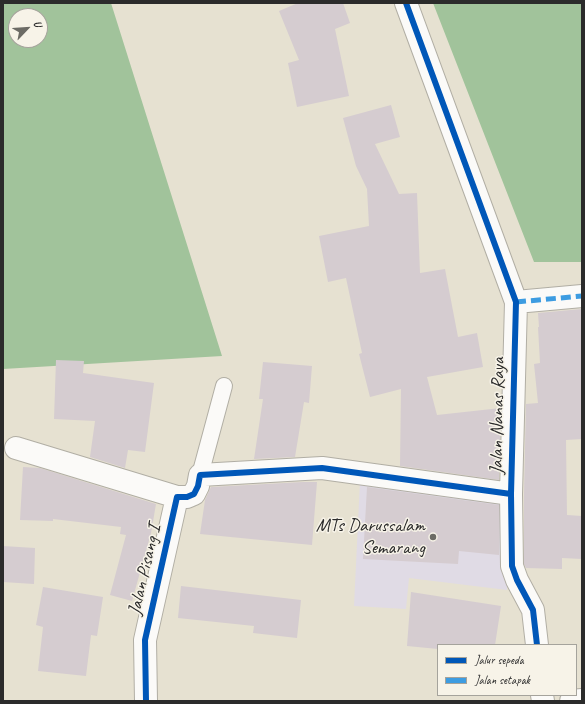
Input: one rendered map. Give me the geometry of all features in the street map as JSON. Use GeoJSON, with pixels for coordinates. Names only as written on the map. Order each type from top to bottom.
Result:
{"type":"FeatureCollection","features":[{"type":"Feature","properties":{"kind":"street"},"geometry":{"type":"LineString","coordinates":[[406,3],[516,302],[582,296]]}},
{"type":"Feature","properties":{"kind":"street","name":"Jalan Nanas Raya"},"geometry":{"type":"LineString","coordinates":[[516,302],[511,494],[512,566],[517,580],[533,610],[537,644]]}},
{"type":"Feature","properties":{"kind":"street"},"geometry":{"type":"LineString","coordinates":[[16,448],[177,497],[187,497],[194,494],[206,475],[322,468],[511,494]]}},
{"type":"Feature","properties":{"kind":"street","name":"Jalan Pisang I"},"geometry":{"type":"LineString","coordinates":[[146,701],[145,640],[177,497]]}},
{"type":"Feature","properties":{"kind":"street"},"geometry":{"type":"LineString","coordinates":[[571,701],[582,700]]}},
{"type":"Feature","properties":{"kind":"lane"},"geometry":{"type":"LineString","coordinates":[[206,475],[224,386]]}},
{"type":"Feature","properties":{"kind":"shaded area","name":"MTs Darussalam Semarang"},"geometry":{"type":"Polygon","coordinates":[[[360,481],[509,496],[507,590],[409,578],[406,609],[354,606],[360,481]]]}},
{"type":"Feature","properties":{"kind":"green space"},"geometry":{"type":"Polygon","coordinates":[[[3,3],[111,3],[222,356],[3,369],[3,3]]]}},
{"type":"Feature","properties":{"kind":"green space"},"geometry":{"type":"Polygon","coordinates":[[[433,3],[582,3],[582,262],[534,262],[433,3]]]}},
{"type":"Feature","properties":{"kind":"building"},"geometry":{"type":"Polygon","coordinates":[[[298,3],[343,3],[350,23],[335,29],[349,96],[297,107],[288,63],[299,60],[279,11],[298,3]]]}},
{"type":"Feature","properties":{"kind":"building"},"geometry":{"type":"Polygon","coordinates":[[[391,105],[400,137],[375,144],[399,194],[417,193],[420,273],[445,269],[458,337],[477,333],[483,367],[427,377],[437,415],[501,408],[499,480],[400,466],[401,389],[370,397],[359,354],[362,353],[346,278],[328,282],[319,236],[369,226],[367,189],[356,166],[343,118],[391,105]]]}},
{"type":"Feature","properties":{"kind":"building"},"geometry":{"type":"Polygon","coordinates":[[[582,309],[582,439],[566,440],[567,515],[582,516],[582,559],[562,558],[562,569],[526,568],[524,564],[524,494],[526,404],[538,403],[534,364],[540,363],[538,313],[582,309]]]}},
{"type":"Feature","properties":{"kind":"building"},"geometry":{"type":"Polygon","coordinates":[[[56,360],[84,361],[83,373],[154,383],[145,452],[128,450],[125,468],[90,457],[95,421],[54,419],[56,360]]]}},
{"type":"Feature","properties":{"kind":"building"},"geometry":{"type":"Polygon","coordinates":[[[263,362],[312,366],[309,403],[304,402],[295,457],[254,459],[263,399],[259,399],[263,362]]]}},
{"type":"Feature","properties":{"kind":"building"},"geometry":{"type":"Polygon","coordinates":[[[23,467],[40,468],[156,504],[151,533],[132,601],[110,595],[126,535],[120,534],[121,527],[53,519],[53,521],[20,520],[23,467]]]}},
{"type":"Feature","properties":{"kind":"building"},"geometry":{"type":"Polygon","coordinates":[[[317,482],[312,545],[200,534],[205,500],[211,487],[317,482]]]}},
{"type":"Feature","properties":{"kind":"building"},"geometry":{"type":"Polygon","coordinates":[[[367,487],[499,505],[499,555],[459,551],[458,564],[363,559],[367,487]]]}},
{"type":"Feature","properties":{"kind":"building"},"geometry":{"type":"Polygon","coordinates":[[[3,546],[35,548],[34,584],[3,582],[3,546]]]}},
{"type":"Feature","properties":{"kind":"building"},"geometry":{"type":"Polygon","coordinates":[[[181,586],[301,600],[297,638],[253,633],[254,626],[178,618],[181,586]]]}},
{"type":"Feature","properties":{"kind":"building"},"geometry":{"type":"Polygon","coordinates":[[[43,587],[103,597],[97,636],[91,635],[86,676],[38,671],[43,627],[36,625],[43,587]]]}},
{"type":"Feature","properties":{"kind":"building"},"geometry":{"type":"Polygon","coordinates":[[[411,592],[501,606],[495,644],[437,644],[437,649],[407,646],[411,592]]]}},
{"type":"Feature","properties":{"kind":"marked path"},"geometry":{"type":"LineString","coordinates":[[516,302],[582,296]]}},
{"type":"Feature","properties":{"kind":"cycle path"},"geometry":{"type":"LineString","coordinates":[[406,3],[516,302],[511,494],[512,566],[517,580],[533,610],[537,644]]}},
{"type":"Feature","properties":{"kind":"cycle path"},"geometry":{"type":"LineString","coordinates":[[146,701],[145,640],[177,497],[187,497],[194,494],[198,486],[200,475],[322,468],[511,494]]}},
{"type":"Feature","properties":{"kind":"place","name":"MTs Darussalam Semarang"},"geometry":{"type":"Point","coordinates":[433,537]}}]}
